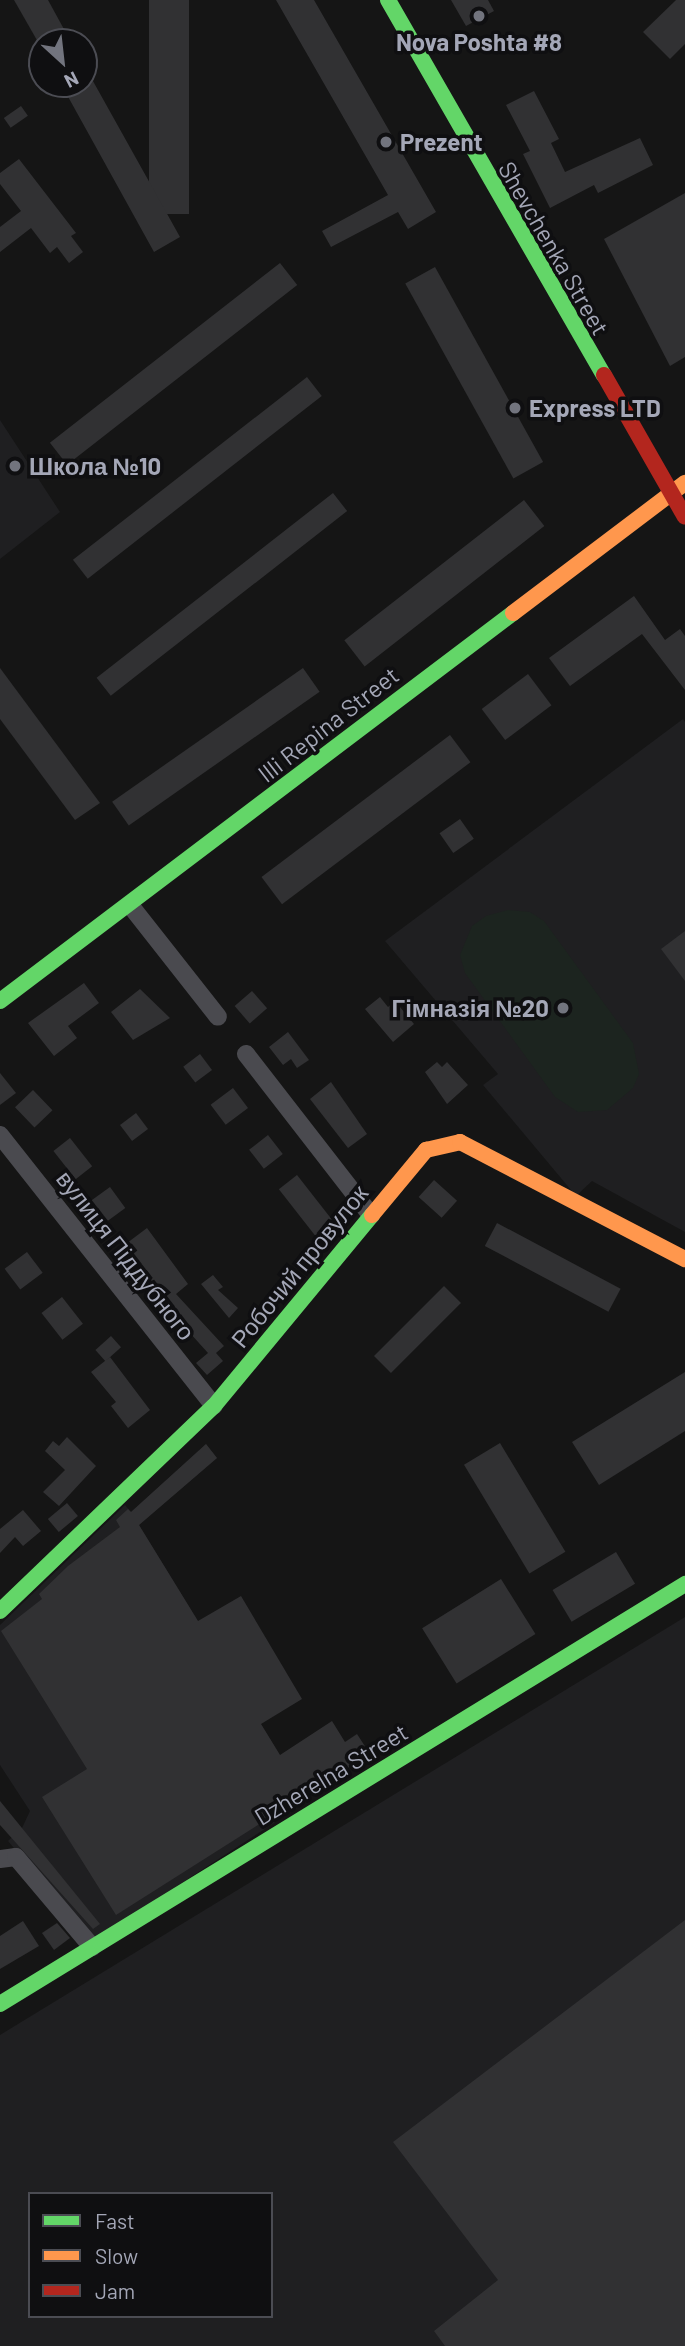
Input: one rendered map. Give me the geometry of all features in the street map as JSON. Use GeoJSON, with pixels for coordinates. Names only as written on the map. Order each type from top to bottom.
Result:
{"type":"FeatureCollection","features":[{"type":"Feature","properties":{"kind":"street","name":"Shevchenka Street"},"geometry":{"type":"LineString","coordinates":[[388,0],[669,495],[685,517]]}},
{"type":"Feature","properties":{"kind":"street","name":"Illi Repina Street"},"geometry":{"type":"LineString","coordinates":[[0,1001],[685,483]]}},
{"type":"Feature","properties":{"kind":"street"},"geometry":{"type":"LineString","coordinates":[[130,905],[218,1017]]}},
{"type":"Feature","properties":{"kind":"street"},"geometry":{"type":"LineString","coordinates":[[246,1054],[371,1215]]}},
{"type":"Feature","properties":{"kind":"street","name":"вулиця Піддубного"},"geometry":{"type":"LineString","coordinates":[[0,1135],[214,1406]]}},
{"type":"Feature","properties":{"kind":"street","name":"Робочий провулок"},"geometry":{"type":"LineString","coordinates":[[0,1611],[214,1406],[426,1150],[460,1142],[685,1258]]}},
{"type":"Feature","properties":{"kind":"street","name":"Dzherelna Street"},"geometry":{"type":"LineString","coordinates":[[0,2004],[685,1584]]}},
{"type":"Feature","properties":{"kind":"street"},"geometry":{"type":"LineString","coordinates":[[0,1859],[16,1857],[92,1947]]}},
{"type":"Feature","properties":{"kind":"shaded area","name":"Школа №10"},"geometry":{"type":"Polygon","coordinates":[[[0,420],[60,512],[0,559],[0,420]]]}},
{"type":"Feature","properties":{"kind":"shaded area","name":"Гімназія №20"},"geometry":{"type":"Polygon","coordinates":[[[683,719],[685,1232],[592,1181],[576,1196],[483,1085],[498,1074],[385,941],[683,719]]]}},
{"type":"Feature","properties":{"kind":"shaded area"},"geometry":{"type":"Polygon","coordinates":[[[508,910],[530,912],[544,921],[633,1043],[639,1074],[633,1088],[607,1110],[578,1112],[555,1097],[465,973],[460,955],[472,926],[486,916],[508,910]]]}},
{"type":"Feature","properties":{"kind":"shaded area"},"geometry":{"type":"Polygon","coordinates":[[[206,1444],[217,1458],[139,1525],[308,1801],[92,1941],[8,1841],[22,1828],[30,1811],[0,1765],[0,1625],[125,1505],[131,1512],[206,1444]]]}},
{"type":"Feature","properties":{"kind":"shaded area"},"geometry":{"type":"Polygon","coordinates":[[[685,1617],[685,2346],[0,2346],[0,2035],[685,1617]]]}},
{"type":"Feature","properties":{"kind":"building"},"geometry":{"type":"Polygon","coordinates":[[[14,0],[48,0],[63,28],[30,28],[14,0]]]}},
{"type":"Feature","properties":{"kind":"building"},"geometry":{"type":"Polygon","coordinates":[[[149,0],[189,0],[189,214],[149,214],[149,0]]]}},
{"type":"Feature","properties":{"kind":"building"},"geometry":{"type":"Polygon","coordinates":[[[276,0],[314,0],[436,212],[408,229],[398,212],[331,247],[322,231],[388,195],[276,0]]]}},
{"type":"Feature","properties":{"kind":"building"},"geometry":{"type":"Polygon","coordinates":[[[451,0],[488,0],[494,11],[466,26],[451,0]]]}},
{"type":"Feature","properties":{"kind":"building"},"geometry":{"type":"Polygon","coordinates":[[[676,0],[685,0],[685,44],[670,59],[643,32],[676,0]]]}},
{"type":"Feature","properties":{"kind":"building"},"geometry":{"type":"Polygon","coordinates":[[[98,90],[180,237],[154,252],[69,98],[98,98],[98,90]]]}},
{"type":"Feature","properties":{"kind":"building"},"geometry":{"type":"Polygon","coordinates":[[[534,91],[559,139],[551,143],[565,172],[640,138],[653,165],[598,193],[594,185],[550,208],[523,154],[530,151],[506,105],[534,91]]]}},
{"type":"Feature","properties":{"kind":"building"},"geometry":{"type":"Polygon","coordinates":[[[21,106],[28,116],[11,128],[4,118],[21,106]]]}},
{"type":"Feature","properties":{"kind":"building"},"geometry":{"type":"Polygon","coordinates":[[[19,159],[76,233],[71,236],[83,252],[69,263],[57,247],[50,253],[31,228],[0,252],[0,227],[21,211],[0,184],[0,173],[19,159]]]}},
{"type":"Feature","properties":{"kind":"building"},"geometry":{"type":"Polygon","coordinates":[[[685,193],[685,357],[670,366],[604,239],[685,193]]]}},
{"type":"Feature","properties":{"kind":"building"},"geometry":{"type":"Polygon","coordinates":[[[280,263],[297,285],[67,465],[50,443],[280,263]]]}},
{"type":"Feature","properties":{"kind":"building"},"geometry":{"type":"Polygon","coordinates":[[[435,267],[543,462],[513,479],[405,283],[435,267]]]}},
{"type":"Feature","properties":{"kind":"building"},"geometry":{"type":"Polygon","coordinates":[[[307,377],[322,396],[88,579],[73,560],[307,377]]]}},
{"type":"Feature","properties":{"kind":"building"},"geometry":{"type":"Polygon","coordinates":[[[333,493],[347,511],[111,696],[97,678],[333,493]]]}},
{"type":"Feature","properties":{"kind":"building"},"geometry":{"type":"Polygon","coordinates":[[[524,500],[544,526],[365,666],[344,640],[524,500]]]}},
{"type":"Feature","properties":{"kind":"building"},"geometry":{"type":"Polygon","coordinates":[[[634,596],[665,640],[680,629],[685,636],[685,690],[642,634],[570,686],[549,658],[634,596]]]}},
{"type":"Feature","properties":{"kind":"building"},"geometry":{"type":"Polygon","coordinates":[[[0,668],[100,803],[75,820],[0,719],[0,668]]]}},
{"type":"Feature","properties":{"kind":"building"},"geometry":{"type":"Polygon","coordinates":[[[303,668],[320,692],[129,825],[112,802],[303,668]]]}},
{"type":"Feature","properties":{"kind":"building"},"geometry":{"type":"Polygon","coordinates":[[[528,674],[551,705],[505,740],[482,709],[528,674]]]}},
{"type":"Feature","properties":{"kind":"building"},"geometry":{"type":"Polygon","coordinates":[[[450,735],[470,762],[282,904],[262,877],[450,735]]]}},
{"type":"Feature","properties":{"kind":"building"},"geometry":{"type":"Polygon","coordinates":[[[460,819],[474,839],[453,853],[440,833],[460,819]]]}},
{"type":"Feature","properties":{"kind":"building"},"geometry":{"type":"Polygon","coordinates":[[[685,931],[685,981],[661,949],[685,931]]]}},
{"type":"Feature","properties":{"kind":"building"},"geometry":{"type":"Polygon","coordinates":[[[84,983],[99,1003],[68,1026],[77,1038],[54,1056],[28,1023],[84,983]]]}},
{"type":"Feature","properties":{"kind":"building"},"geometry":{"type":"Polygon","coordinates":[[[140,989],[170,1018],[133,1040],[111,1012],[140,989]]]}},
{"type":"Feature","properties":{"kind":"building"},"geometry":{"type":"Polygon","coordinates":[[[252,991],[267,1008],[250,1023],[235,1006],[252,991]]]}},
{"type":"Feature","properties":{"kind":"building"},"geometry":{"type":"Polygon","coordinates":[[[380,997],[388,1007],[395,1001],[414,1024],[393,1042],[365,1009],[380,997]]]}},
{"type":"Feature","properties":{"kind":"building"},"geometry":{"type":"Polygon","coordinates":[[[288,1032],[309,1060],[297,1068],[291,1059],[283,1065],[269,1047],[288,1032]]]}},
{"type":"Feature","properties":{"kind":"building"},"geometry":{"type":"Polygon","coordinates":[[[200,1054],[212,1070],[195,1083],[183,1067],[200,1054]]]}},
{"type":"Feature","properties":{"kind":"building"},"geometry":{"type":"Polygon","coordinates":[[[437,1062],[442,1067],[447,1062],[468,1085],[447,1104],[425,1072],[437,1062]]]}},
{"type":"Feature","properties":{"kind":"building"},"geometry":{"type":"Polygon","coordinates":[[[0,1073],[16,1093],[0,1105],[0,1073]]]}},
{"type":"Feature","properties":{"kind":"building"},"geometry":{"type":"Polygon","coordinates":[[[331,1082],[367,1134],[348,1148],[310,1099],[331,1082]]]}},
{"type":"Feature","properties":{"kind":"building"},"geometry":{"type":"Polygon","coordinates":[[[233,1088],[248,1108],[226,1125],[211,1105],[233,1088]]]}},
{"type":"Feature","properties":{"kind":"building"},"geometry":{"type":"Polygon","coordinates":[[[33,1090],[52,1110],[34,1128],[15,1107],[33,1090]]]}},
{"type":"Feature","properties":{"kind":"building"},"geometry":{"type":"Polygon","coordinates":[[[136,1113],[148,1129],[132,1141],[120,1125],[136,1113]]]}},
{"type":"Feature","properties":{"kind":"building"},"geometry":{"type":"Polygon","coordinates":[[[268,1135],[283,1154],[264,1169],[249,1150],[268,1135]]]}},
{"type":"Feature","properties":{"kind":"building"},"geometry":{"type":"Polygon","coordinates":[[[70,1138],[92,1166],[76,1179],[53,1151],[70,1138]]]}},
{"type":"Feature","properties":{"kind":"building"},"geometry":{"type":"Polygon","coordinates":[[[297,1175],[339,1229],[321,1243],[279,1189],[297,1175]]]}},
{"type":"Feature","properties":{"kind":"building"},"geometry":{"type":"Polygon","coordinates":[[[434,1180],[457,1201],[442,1218],[419,1197],[434,1180]]]}},
{"type":"Feature","properties":{"kind":"building"},"geometry":{"type":"Polygon","coordinates":[[[110,1187],[125,1208],[106,1222],[91,1201],[110,1187]]]}},
{"type":"Feature","properties":{"kind":"building"},"geometry":{"type":"Polygon","coordinates":[[[497,1223],[621,1289],[608,1312],[485,1246],[497,1223]]]}},
{"type":"Feature","properties":{"kind":"building"},"geometry":{"type":"Polygon","coordinates":[[[147,1228],[188,1284],[176,1294],[224,1346],[216,1353],[223,1361],[207,1375],[196,1363],[208,1353],[180,1322],[175,1327],[164,1315],[171,1309],[123,1246],[147,1228]]]}},
{"type":"Feature","properties":{"kind":"building"},"geometry":{"type":"Polygon","coordinates":[[[27,1252],[43,1273],[20,1290],[5,1269],[27,1252]]]}},
{"type":"Feature","properties":{"kind":"building"},"geometry":{"type":"Polygon","coordinates":[[[213,1275],[223,1287],[218,1290],[238,1308],[229,1318],[201,1284],[213,1275]]]}},
{"type":"Feature","properties":{"kind":"building"},"geometry":{"type":"Polygon","coordinates":[[[444,1286],[461,1303],[391,1373],[374,1356],[444,1286]]]}},
{"type":"Feature","properties":{"kind":"building"},"geometry":{"type":"Polygon","coordinates":[[[62,1297],[83,1324],[62,1340],[42,1313],[62,1297]]]}},
{"type":"Feature","properties":{"kind":"building"},"geometry":{"type":"Polygon","coordinates":[[[111,1336],[121,1347],[105,1361],[95,1350],[111,1336]]]}},
{"type":"Feature","properties":{"kind":"building"},"geometry":{"type":"Polygon","coordinates":[[[110,1357],[150,1410],[128,1428],[111,1406],[116,1402],[91,1372],[110,1357]]]}},
{"type":"Feature","properties":{"kind":"building"},"geometry":{"type":"Polygon","coordinates":[[[685,1372],[685,1431],[599,1485],[572,1442],[685,1372]]]}},
{"type":"Feature","properties":{"kind":"building"},"geometry":{"type":"Polygon","coordinates":[[[67,1437],[96,1466],[59,1506],[43,1492],[65,1470],[45,1451],[53,1441],[59,1446],[67,1437]]]}},
{"type":"Feature","properties":{"kind":"building"},"geometry":{"type":"Polygon","coordinates":[[[500,1443],[565,1552],[529,1573],[464,1465],[500,1443]]]}},
{"type":"Feature","properties":{"kind":"building"},"geometry":{"type":"Polygon","coordinates":[[[206,1444],[217,1458],[139,1525],[198,1621],[241,1596],[302,1699],[261,1724],[280,1755],[332,1721],[345,1742],[357,1734],[370,1754],[116,1915],[42,1797],[87,1769],[1,1631],[42,1599],[39,1594],[68,1566],[120,1527],[116,1520],[128,1509],[131,1512],[206,1444]]]}},
{"type":"Feature","properties":{"kind":"building"},"geometry":{"type":"Polygon","coordinates":[[[67,1503],[78,1516],[59,1532],[48,1519],[67,1503]]]}},
{"type":"Feature","properties":{"kind":"building"},"geometry":{"type":"Polygon","coordinates":[[[23,1510],[41,1531],[23,1546],[15,1537],[0,1553],[0,1529],[23,1510]]]}},
{"type":"Feature","properties":{"kind":"building"},"geometry":{"type":"Polygon","coordinates":[[[616,1552],[635,1584],[572,1622],[553,1590],[616,1552]]]}},
{"type":"Feature","properties":{"kind":"building"},"geometry":{"type":"Polygon","coordinates":[[[501,1579],[535,1634],[457,1683],[422,1628],[501,1579]]]}},
{"type":"Feature","properties":{"kind":"building"},"geometry":{"type":"Polygon","coordinates":[[[0,1801],[100,1924],[93,1929],[0,1825],[0,1801]]]}},
{"type":"Feature","properties":{"kind":"building"},"geometry":{"type":"Polygon","coordinates":[[[685,1920],[685,2346],[445,2346],[434,2331],[498,2280],[393,2142],[685,1920]]]}},
{"type":"Feature","properties":{"kind":"building"},"geometry":{"type":"Polygon","coordinates":[[[23,1921],[39,1946],[0,1969],[0,1936],[23,1921]]]}},
{"type":"Feature","properties":{"kind":"building"},"geometry":{"type":"Polygon","coordinates":[[[57,1923],[70,1938],[54,1950],[42,1933],[57,1923]]]}},
{"type":"Feature","properties":{"kind":"traffic: fast"},"geometry":{"type":"LineString","coordinates":[[388,0],[604,375]]}},
{"type":"Feature","properties":{"kind":"traffic: fast"},"geometry":{"type":"LineString","coordinates":[[0,1001],[513,613]]}},
{"type":"Feature","properties":{"kind":"traffic: fast"},"geometry":{"type":"LineString","coordinates":[[0,1611],[214,1406],[372,1215]]}},
{"type":"Feature","properties":{"kind":"traffic: fast"},"geometry":{"type":"LineString","coordinates":[[0,2004],[685,1584]]}},
{"type":"Feature","properties":{"kind":"traffic: slow"},"geometry":{"type":"LineString","coordinates":[[513,613],[685,483]]}},
{"type":"Feature","properties":{"kind":"traffic: slow"},"geometry":{"type":"LineString","coordinates":[[372,1215],[426,1150],[460,1142],[685,1259]]}},
{"type":"Feature","properties":{"kind":"traffic: jam"},"geometry":{"type":"LineString","coordinates":[[604,375],[685,517]]}},
{"type":"Feature","properties":{"kind":"place","name":"Nova Poshta #8"},"geometry":{"type":"Point","coordinates":[479,16]}},
{"type":"Feature","properties":{"kind":"place","name":"Prezent"},"geometry":{"type":"Point","coordinates":[386,142]}},
{"type":"Feature","properties":{"kind":"place","name":"Express LTD"},"geometry":{"type":"Point","coordinates":[515,408]}},
{"type":"Feature","properties":{"kind":"place","name":"Школа №10"},"geometry":{"type":"Point","coordinates":[15,466]}},
{"type":"Feature","properties":{"kind":"place","name":"Гімназія №20"},"geometry":{"type":"Point","coordinates":[563,1008]}}]}
